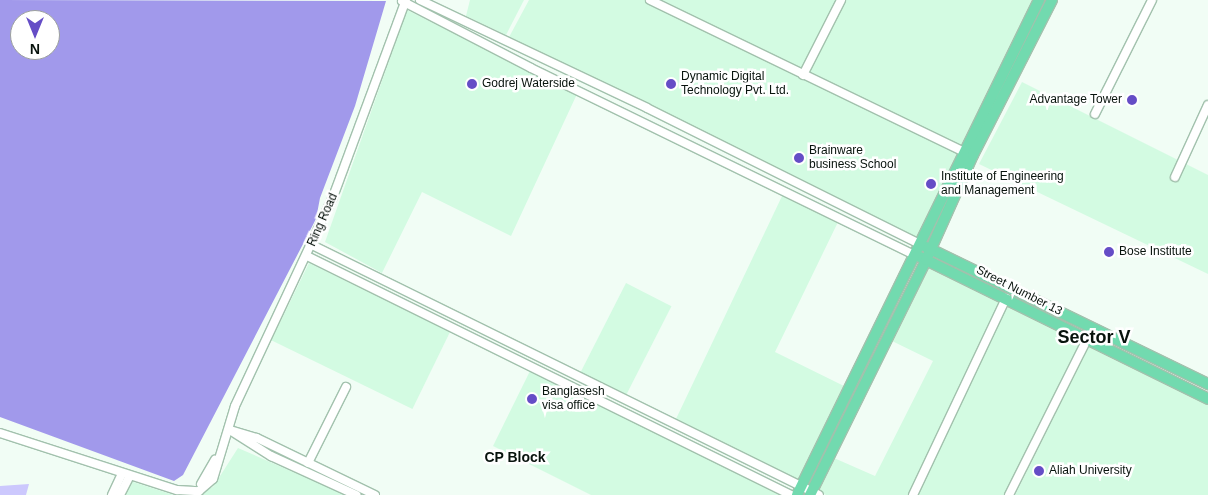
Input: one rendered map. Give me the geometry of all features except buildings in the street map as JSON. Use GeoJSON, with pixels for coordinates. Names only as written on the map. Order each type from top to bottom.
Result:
{"type":"FeatureCollection","features":[{"type":"Feature","properties":{"kind":"main road"},"geometry":{"type":"LineString","coordinates":[[814,494],[870,372],[926,260],[969,153],[1039,0]]}},
{"type":"Feature","properties":{"kind":"main road"},"geometry":{"type":"LineString","coordinates":[[799,491],[914,255],[1052,0]]}},
{"type":"Feature","properties":{"kind":"main road","name":"Street Number 13"},"geometry":{"type":"LineString","coordinates":[[920,244],[1208,384]]}},
{"type":"Feature","properties":{"kind":"main road","name":"Street Number 13"},"geometry":{"type":"LineString","coordinates":[[914,255],[1006,298],[1208,399]]}},
{"type":"Feature","properties":{"kind":"main road"},"geometry":{"type":"LineString","coordinates":[[1070,331],[1076,320]]}},
{"type":"Feature","properties":{"kind":"main road"},"geometry":{"type":"LineString","coordinates":[[859,367],[870,372]]}},
{"type":"Feature","properties":{"kind":"street"},"geometry":{"type":"LineString","coordinates":[[420,0],[626,98],[920,244]]}},
{"type":"Feature","properties":{"kind":"street"},"geometry":{"type":"LineString","coordinates":[[650,0],[969,153]]}},
{"type":"Feature","properties":{"kind":"street"},"geometry":{"type":"LineString","coordinates":[[804,75],[841,0]]}},
{"type":"Feature","properties":{"kind":"street"},"geometry":{"type":"LineString","coordinates":[[1095,114],[1152,0]]}},
{"type":"Feature","properties":{"kind":"street"},"geometry":{"type":"LineString","coordinates":[[404,2],[914,255]]}},
{"type":"Feature","properties":{"kind":"street","name":"Ring Road"},"geometry":{"type":"LineString","coordinates":[[125,475],[190,491],[198,491],[213,479],[236,406],[288,289],[307,256],[334,197],[404,2]]}},
{"type":"Feature","properties":{"kind":"street"},"geometry":{"type":"LineString","coordinates":[[620,110],[626,98]]}},
{"type":"Feature","properties":{"kind":"street"},"geometry":{"type":"LineString","coordinates":[[1175,177],[1208,105]]}},
{"type":"Feature","properties":{"kind":"street"},"geometry":{"type":"LineString","coordinates":[[312,244],[799,491],[814,494]]}},
{"type":"Feature","properties":{"kind":"street"},"geometry":{"type":"LineString","coordinates":[[307,256],[791,495]]}},
{"type":"Feature","properties":{"kind":"street"},"geometry":{"type":"LineString","coordinates":[[385,295],[389,283]]}},
{"type":"Feature","properties":{"kind":"street"},"geometry":{"type":"LineString","coordinates":[[913,495],[1006,298]]}},
{"type":"Feature","properties":{"kind":"street"},"geometry":{"type":"LineString","coordinates":[[439,322],[444,311]]}},
{"type":"Feature","properties":{"kind":"street"},"geometry":{"type":"LineString","coordinates":[[1010,495],[1087,340]]}},
{"type":"Feature","properties":{"kind":"street"},"geometry":{"type":"LineString","coordinates":[[308,463],[346,386]]}},
{"type":"Feature","properties":{"kind":"street"},"geometry":{"type":"LineString","coordinates":[[230,430],[257,438],[308,463],[354,492]]}},
{"type":"Feature","properties":{"kind":"street"},"geometry":{"type":"LineString","coordinates":[[230,430],[271,456],[354,492],[375,495]]}},
{"type":"Feature","properties":{"kind":"street"},"geometry":{"type":"LineString","coordinates":[[0,433],[125,475]]}},
{"type":"Feature","properties":{"kind":"street"},"geometry":{"type":"LineString","coordinates":[[112,495],[125,475]]}},
{"type":"Feature","properties":{"kind":"street"},"geometry":{"type":"LineString","coordinates":[[120,495],[125,475]]}},
{"type":"Feature","properties":{"kind":"shaded area"},"geometry":{"type":"Polygon","coordinates":[[[0,0],[386,1],[355,106],[320,198],[316,219],[183,475],[174,481],[0,417],[0,0]]]}},
{"type":"Feature","properties":{"kind":"shaded area"},"geometry":{"type":"Polygon","coordinates":[[[470,0],[524,0],[506,35],[466,16],[470,0]]]}},
{"type":"Feature","properties":{"kind":"shaded area"},"geometry":{"type":"Polygon","coordinates":[[[529,0],[646,0],[962,154],[919,241],[508,39],[529,0]]]}},
{"type":"Feature","properties":{"kind":"shaded area"},"geometry":{"type":"Polygon","coordinates":[[[658,0],[1035,0],[963,146],[658,0]]]}},
{"type":"Feature","properties":{"kind":"shaded area"},"geometry":{"type":"Polygon","coordinates":[[[407,10],[577,94],[511,236],[422,192],[382,273],[325,242],[407,10]]]}},
{"type":"Feature","properties":{"kind":"shaded area"},"geometry":{"type":"Polygon","coordinates":[[[1022,82],[1208,175],[1208,274],[979,164],[1022,82]]]}},
{"type":"Feature","properties":{"kind":"shaded area"},"geometry":{"type":"Polygon","coordinates":[[[783,194],[838,222],[775,352],[844,386],[799,482],[675,421],[783,194]]]}},
{"type":"Feature","properties":{"kind":"shaded area"},"geometry":{"type":"Polygon","coordinates":[[[309,263],[450,332],[412,409],[271,340],[309,263]]]}},
{"type":"Feature","properties":{"kind":"shaded area"},"geometry":{"type":"Polygon","coordinates":[[[928,265],[1084,340],[1007,495],[826,495],[818,491],[834,458],[875,476],[933,361],[892,341],[928,265]]]}},
{"type":"Feature","properties":{"kind":"shaded area"},"geometry":{"type":"Polygon","coordinates":[[[626,283],[671,306],[625,397],[580,374],[626,283]]]}},
{"type":"Feature","properties":{"kind":"shaded area"},"geometry":{"type":"Polygon","coordinates":[[[1089,346],[1208,402],[1208,495],[1015,495],[1089,346]]]}},
{"type":"Feature","properties":{"kind":"shaded area"},"geometry":{"type":"Polygon","coordinates":[[[530,371],[784,495],[591,495],[493,446],[530,371]]]}},
{"type":"Feature","properties":{"kind":"shaded area"},"geometry":{"type":"Polygon","coordinates":[[[238,448],[346,495],[193,495],[213,487],[238,448]]]}},
{"type":"Feature","properties":{"kind":"shaded area"},"geometry":{"type":"Polygon","coordinates":[[[127,480],[174,495],[120,495],[127,480]]]}},
{"type":"Feature","properties":{"kind":"shaded area"},"geometry":{"type":"Polygon","coordinates":[[[29,484],[26,495],[0,495],[0,486],[29,484]]]}},
{"type":"Feature","properties":{"kind":"place","name":"Godrej Waterside"},"geometry":{"type":"Point","coordinates":[472,84]}},
{"type":"Feature","properties":{"kind":"place","name":"Dynamic Digital Technology Pvt. Ltd."},"geometry":{"type":"Point","coordinates":[671,84]}},
{"type":"Feature","properties":{"kind":"place","name":"Advantage Tower"},"geometry":{"type":"Point","coordinates":[1132,100]}},
{"type":"Feature","properties":{"kind":"place","name":"Brainware business School"},"geometry":{"type":"Point","coordinates":[799,158]}},
{"type":"Feature","properties":{"kind":"place","name":"Institute of Engineering and Management"},"geometry":{"type":"Point","coordinates":[931,184]}},
{"type":"Feature","properties":{"kind":"place","name":"Bose Institute"},"geometry":{"type":"Point","coordinates":[1109,252]}},
{"type":"Feature","properties":{"kind":"place","name":"Banglasesh visa office"},"geometry":{"type":"Point","coordinates":[532,399]}},
{"type":"Feature","properties":{"kind":"place","name":"Aliah University"},"geometry":{"type":"Point","coordinates":[1039,471]}},
{"type":"Feature","properties":{"kind":"district","name":"Sector V"},"geometry":{"type":"Point","coordinates":[1094,337]}},
{"type":"Feature","properties":{"kind":"district","name":"CP Block"},"geometry":{"type":"Point","coordinates":[515,457]}}]}
